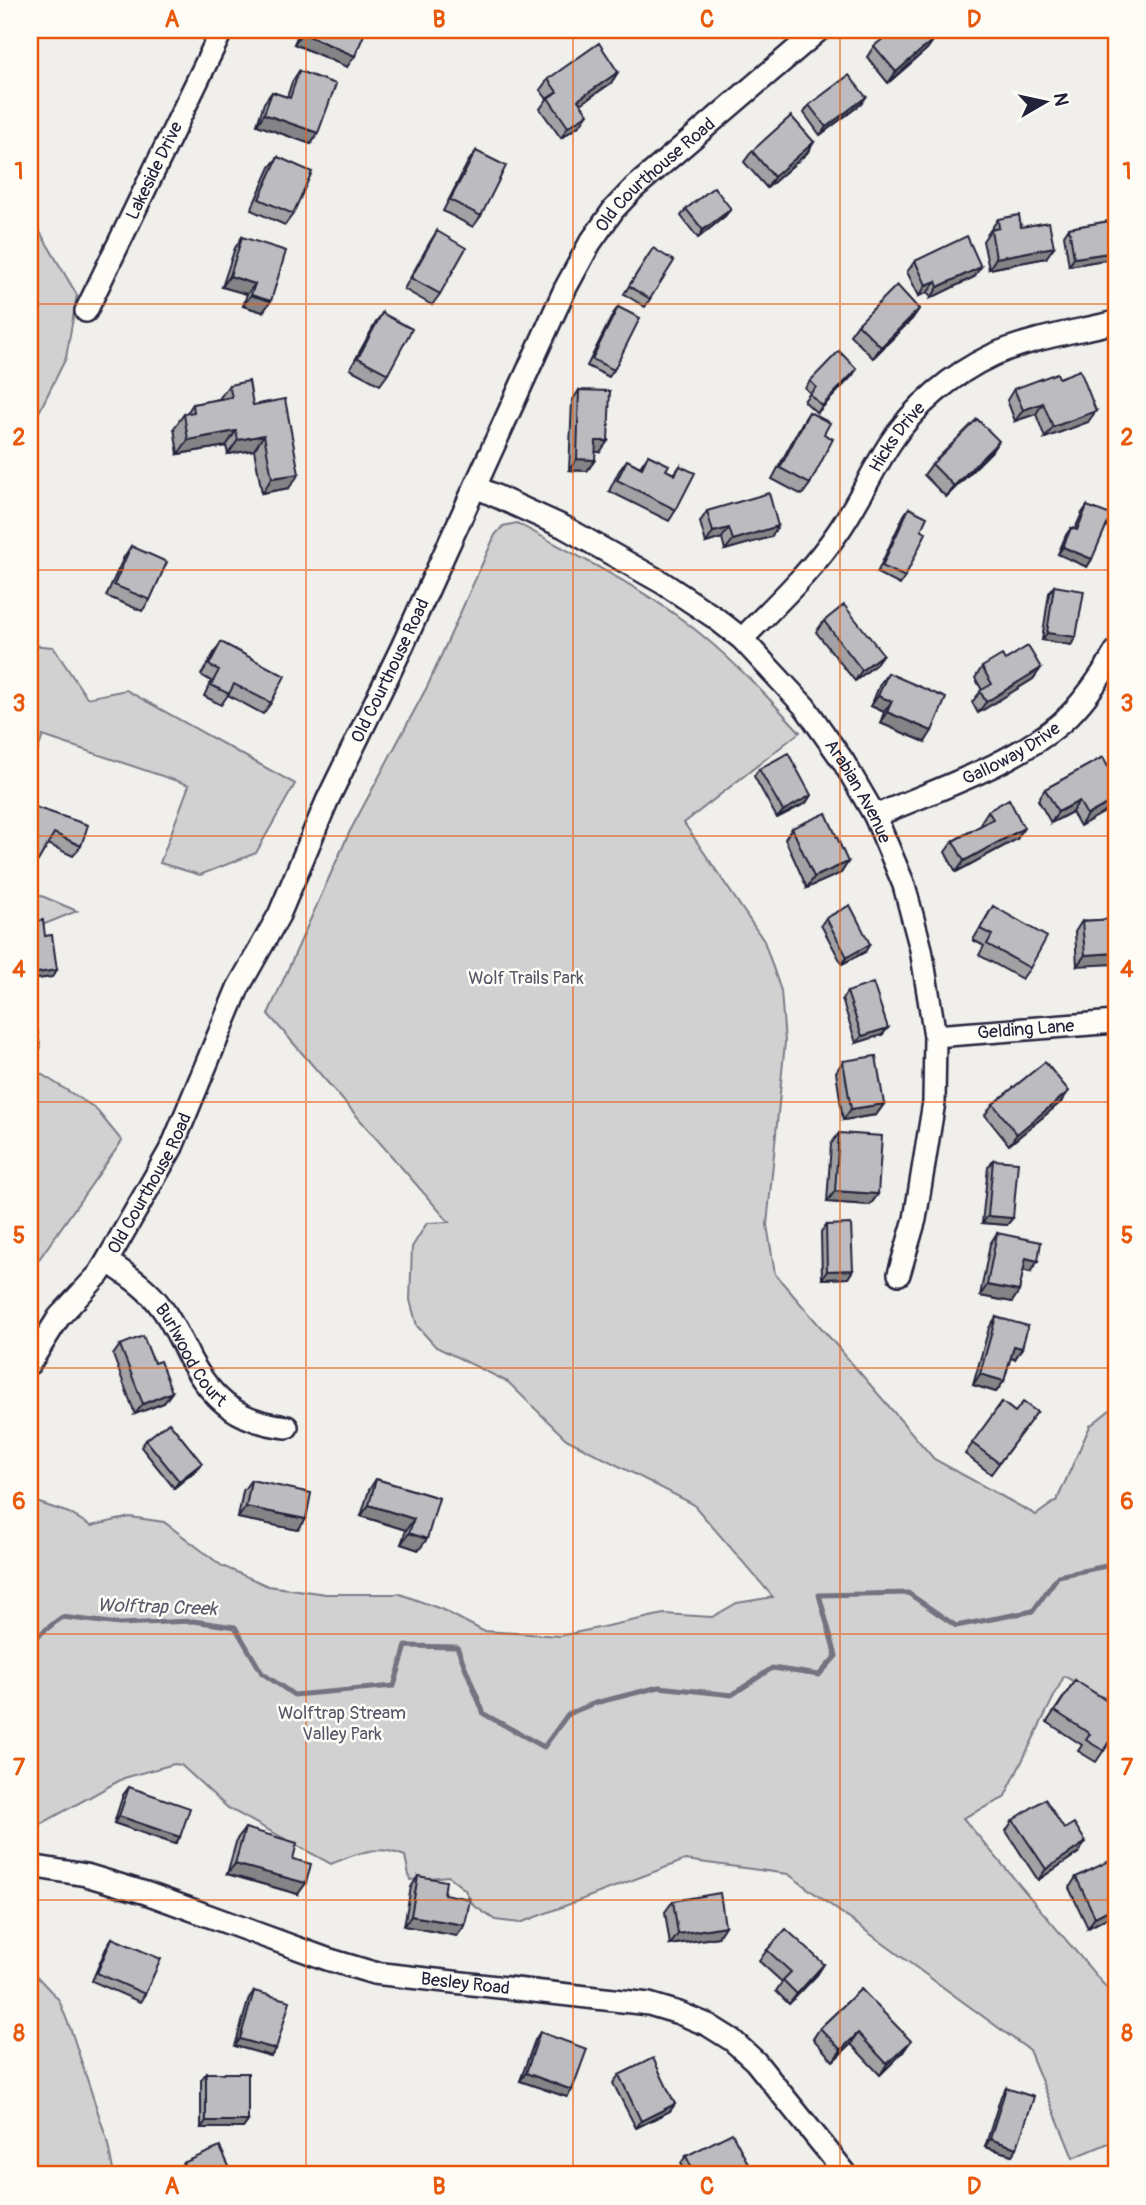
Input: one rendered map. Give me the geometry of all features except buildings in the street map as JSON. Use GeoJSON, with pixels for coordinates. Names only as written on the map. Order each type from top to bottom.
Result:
{"type":"FeatureCollection","features":[{"type":"Feature","properties":{"kind":"street","name":"Lakeside Drive"},"geometry":{"type":"LineString","coordinates":[[86,311],[222,30]]}},
{"type":"Feature","properties":{"kind":"street","name":"Old Courthouse Road"},"geometry":{"type":"LineString","coordinates":[[30,1363],[59,1317],[99,1274],[172,1147],[238,988],[279,915],[327,801],[579,262],[614,209],[654,169],[819,30]]}},
{"type":"Feature","properties":{"kind":"street","name":"Hicks Drive"},"geometry":{"type":"LineString","coordinates":[[742,639],[817,560],[839,530],[890,443],[911,416],[932,396],[959,375],[992,356],[1024,344],[1116,322]]}},
{"type":"Feature","properties":{"kind":"street","name":"Arabian Avenue"},"geometry":{"type":"LineString","coordinates":[[476,487],[564,527],[663,583],[742,639],[805,707],[843,761],[875,816],[904,885],[921,949],[935,1036],[934,1102],[915,1219],[899,1274]]}},
{"type":"Feature","properties":{"kind":"street","name":"Galloway Drive"},"geometry":{"type":"LineString","coordinates":[[875,816],[1003,761],[1044,736],[1085,698],[1116,651]]}},
{"type":"Feature","properties":{"kind":"street","name":"Gelding Lane"},"geometry":{"type":"LineString","coordinates":[[935,1036],[1116,1022]]}},
{"type":"Feature","properties":{"kind":"street","name":"Burlwood Court"},"geometry":{"type":"LineString","coordinates":[[107,1261],[139,1283],[160,1304],[209,1388],[228,1408],[247,1419],[287,1427]]}},
{"type":"Feature","properties":{"kind":"street","name":"Besley Road"},"geometry":{"type":"LineString","coordinates":[[30,1867],[86,1875],[146,1893],[327,1959],[374,1973],[649,2004],[679,2012],[720,2033],[755,2061],[847,2175]]}},
{"type":"Feature","properties":{"kind":"green space"},"geometry":{"type":"Polygon","coordinates":[[[30,215],[77,295],[66,358],[39,412],[30,417],[30,215]]]}},
{"type":"Feature","properties":{"kind":"green space"},"geometry":{"type":"Polygon","coordinates":[[[517,523],[623,581],[684,621],[730,660],[800,732],[684,823],[764,941],[781,991],[785,1042],[767,1225],[775,1274],[934,1459],[1036,1515],[1057,1500],[1090,1426],[1116,1405],[1116,1704],[1064,1676],[1004,1798],[963,1818],[1116,1999],[1116,2140],[1073,2158],[1029,2050],[788,1874],[685,1860],[520,1923],[495,1920],[473,1905],[465,1890],[448,1876],[410,1880],[405,1856],[394,1852],[367,1851],[331,1864],[228,1808],[181,1765],[174,1764],[124,1778],[30,1830],[30,1500],[69,1513],[91,1526],[130,1517],[164,1522],[222,1566],[268,1586],[326,1594],[400,1594],[441,1609],[483,1631],[560,1636],[664,1614],[712,1617],[737,1603],[773,1597],[693,1504],[566,1439],[508,1382],[436,1347],[417,1326],[410,1300],[412,1247],[427,1223],[449,1222],[268,1014],[349,833],[428,685],[495,535],[503,526],[517,523]]]}},
{"type":"Feature","properties":{"kind":"green space"},"geometry":{"type":"Polygon","coordinates":[[[30,645],[53,647],[87,698],[126,690],[295,784],[256,853],[200,875],[160,863],[189,785],[43,736],[30,770],[30,645]]]}},
{"type":"Feature","properties":{"kind":"green space"},"geometry":{"type":"Polygon","coordinates":[[[30,891],[77,911],[30,930],[30,891]]]}},
{"type":"Feature","properties":{"kind":"green space"},"geometry":{"type":"Polygon","coordinates":[[[30,1067],[95,1108],[122,1141],[30,1272],[30,1067]]]}},
{"type":"Feature","properties":{"kind":"green space"},"geometry":{"type":"Polygon","coordinates":[[[30,1969],[59,2000],[107,2140],[114,2175],[30,2175],[30,1969]]]}},
{"type":"Feature","properties":{"kind":"waterway","name":"Wolftrap Creek"},"geometry":{"type":"LineString","coordinates":[[30,1642],[62,1617],[119,1624],[193,1621],[235,1627],[262,1673],[294,1695],[394,1686],[406,1646],[457,1647],[484,1714],[544,1747],[568,1714],[595,1703],[659,1687],[732,1695],[772,1668],[819,1675],[836,1656],[819,1595],[908,1593],[956,1626],[1033,1611],[1058,1576],[1116,1564]]}},
{"type":"Feature","properties":{"kind":"park label","name":"Wolf Trails Park"},"geometry":{"type":"Point","coordinates":[526,978]}},
{"type":"Feature","properties":{"kind":"park label","name":"Wolftrap Stream Valley Park"},"geometry":{"type":"Point","coordinates":[342,1723]}}]}
